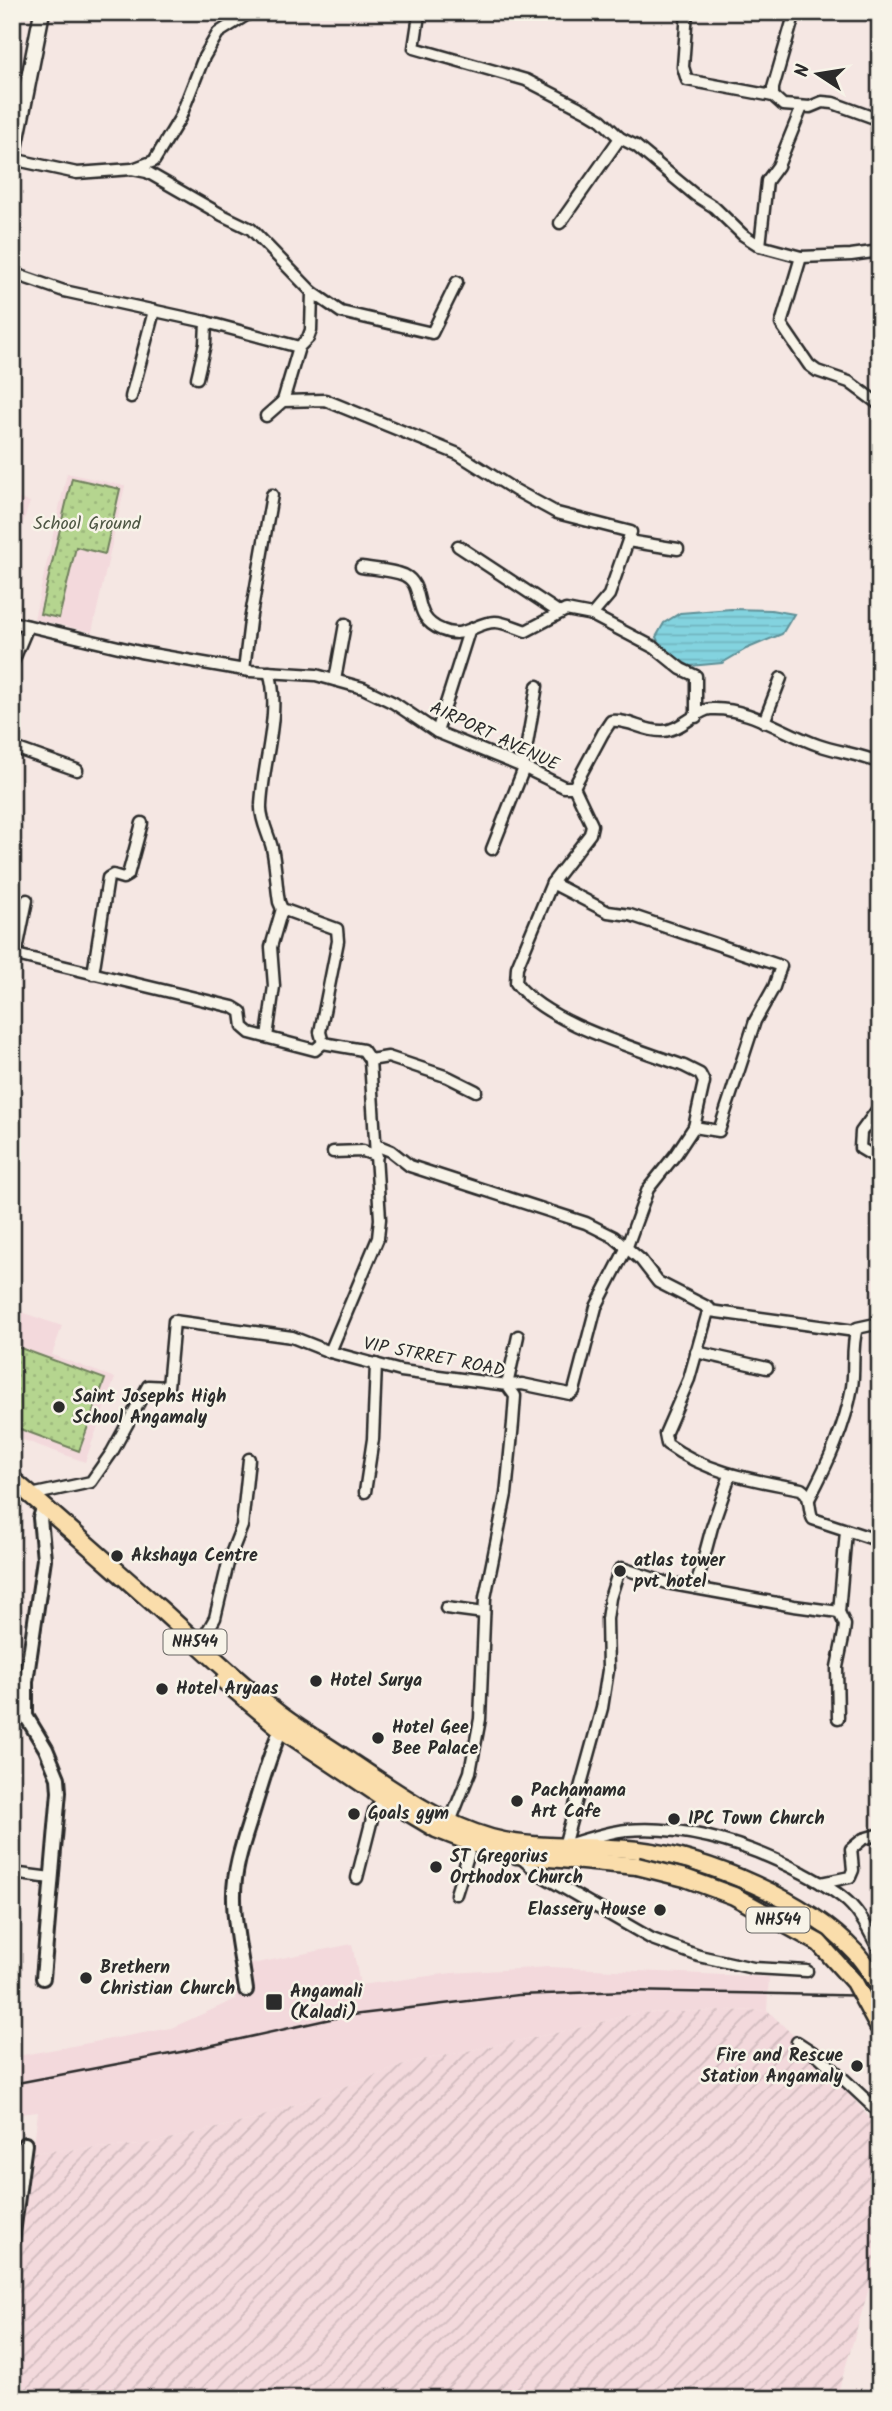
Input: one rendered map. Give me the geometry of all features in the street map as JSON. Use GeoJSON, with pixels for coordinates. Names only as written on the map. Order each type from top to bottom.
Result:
{"type":"FeatureCollection","features":[{"type":"Feature","properties":{"kind":"highway","name":"NH544"},"geometry":{"type":"LineString","coordinates":[[12,1479],[281,1729],[387,1794],[490,1837],[522,1844],[564,1846],[638,1858],[734,1896],[819,1943],[854,1982],[879,2028]]}},
{"type":"Feature","properties":{"kind":"highway","name":"NH544"},"geometry":{"type":"LineString","coordinates":[[12,1493],[38,1506],[278,1713],[436,1829],[472,1843],[517,1855],[681,1858],[714,1868],[749,1882],[797,1908],[826,1928],[854,1951],[880,1986]]}},
{"type":"Feature","properties":{"kind":"main road"},"geometry":{"type":"LineString","coordinates":[[13,161],[42,12]]}},
{"type":"Feature","properties":{"kind":"street"},"geometry":{"type":"LineString","coordinates":[[132,169],[154,161],[180,118],[204,57],[218,33],[251,12]]}},
{"type":"Feature","properties":{"kind":"street"},"geometry":{"type":"LineString","coordinates":[[416,12],[419,15],[414,48],[526,80],[594,116],[620,138],[636,146],[695,195],[714,206],[727,222],[760,246],[801,257],[880,251]]}},
{"type":"Feature","properties":{"kind":"street"},"geometry":{"type":"LineString","coordinates":[[687,12],[683,67],[687,80],[773,96],[783,105],[810,107],[822,102],[833,103],[880,120]]}},
{"type":"Feature","properties":{"kind":"street"},"geometry":{"type":"LineString","coordinates":[[773,96],[795,12]]}},
{"type":"Feature","properties":{"kind":"street"},"geometry":{"type":"LineString","coordinates":[[760,246],[767,181],[778,166],[802,107]]}},
{"type":"Feature","properties":{"kind":"street"},"geometry":{"type":"LineString","coordinates":[[560,223],[620,138]]}},
{"type":"Feature","properties":{"kind":"street"},"geometry":{"type":"LineString","coordinates":[[13,161],[77,173],[132,169],[147,172],[251,229],[312,292],[341,312],[432,332],[457,282]]}},
{"type":"Feature","properties":{"kind":"street"},"geometry":{"type":"LineString","coordinates":[[801,257],[781,324],[809,365],[817,371],[849,382],[880,405]]}},
{"type":"Feature","properties":{"kind":"street"},"geometry":{"type":"LineString","coordinates":[[12,273],[64,291],[205,321],[299,347]]}},
{"type":"Feature","properties":{"kind":"street"},"geometry":{"type":"LineString","coordinates":[[266,416],[284,401],[299,347],[308,338],[311,330],[312,292]]}},
{"type":"Feature","properties":{"kind":"street"},"geometry":{"type":"LineString","coordinates":[[131,397],[154,311]]}},
{"type":"Feature","properties":{"kind":"street"},"geometry":{"type":"LineString","coordinates":[[197,378],[205,344],[205,321]]}},
{"type":"Feature","properties":{"kind":"street"},"geometry":{"type":"LineString","coordinates":[[284,401],[325,400],[341,409],[418,436],[458,454],[557,513],[631,532],[609,595],[592,615]]}},
{"type":"Feature","properties":{"kind":"street"},"geometry":{"type":"LineString","coordinates":[[244,670],[272,495]]}},
{"type":"Feature","properties":{"kind":"street"},"geometry":{"type":"LineString","coordinates":[[628,541],[678,549]]}},
{"type":"Feature","properties":{"kind":"street"},"geometry":{"type":"LineString","coordinates":[[458,546],[560,613]]}},
{"type":"Feature","properties":{"kind":"street"},"geometry":{"type":"LineString","coordinates":[[361,567],[404,575],[415,584],[423,616],[429,623],[454,634],[494,622],[526,631],[566,610],[592,615],[654,648],[681,669],[696,676],[696,717]]}},
{"type":"Feature","properties":{"kind":"street","name":"AIRPORT AVENUE"},"geometry":{"type":"LineString","coordinates":[[12,622],[140,652],[244,670],[316,675],[363,688],[394,703],[437,732],[564,787],[574,787],[611,721],[623,720],[637,727],[665,731],[709,709],[743,713],[817,745],[880,763]]}},
{"type":"Feature","properties":{"kind":"street"},"geometry":{"type":"LineString","coordinates":[[335,680],[345,624]]}},
{"type":"Feature","properties":{"kind":"street"},"geometry":{"type":"LineString","coordinates":[[12,664],[28,626]]}},
{"type":"Feature","properties":{"kind":"street"},"geometry":{"type":"LineString","coordinates":[[437,732],[469,631]]}},
{"type":"Feature","properties":{"kind":"street"},"geometry":{"type":"LineString","coordinates":[[267,1037],[274,986],[271,947],[282,909],[272,847],[261,807],[273,698],[269,672]]}},
{"type":"Feature","properties":{"kind":"street"},"geometry":{"type":"LineString","coordinates":[[764,722],[781,678]]}},
{"type":"Feature","properties":{"kind":"street"},"geometry":{"type":"LineString","coordinates":[[492,849],[524,768],[537,686]]}},
{"type":"Feature","properties":{"kind":"street"},"geometry":{"type":"LineString","coordinates":[[12,747],[76,770]]}},
{"type":"Feature","properties":{"kind":"street"},"geometry":{"type":"LineString","coordinates":[[518,1336],[507,1385],[522,1384],[570,1394],[574,1391],[596,1307],[626,1249],[648,1189],[694,1127],[704,1082],[700,1074],[684,1066],[573,1024],[524,994],[516,983],[517,967],[552,883],[585,842],[592,825],[574,787]]}},
{"type":"Feature","properties":{"kind":"street"},"geometry":{"type":"LineString","coordinates":[[93,974],[108,878],[113,875],[123,878],[128,875],[142,823]]}},
{"type":"Feature","properties":{"kind":"street"},"geometry":{"type":"LineString","coordinates":[[552,883],[608,912],[630,915],[781,966],[774,987],[755,1021],[719,1131],[694,1127]]}},
{"type":"Feature","properties":{"kind":"street"},"geometry":{"type":"LineString","coordinates":[[27,900],[14,955],[233,1007],[241,1012],[246,1030],[315,1050],[323,1043]]}},
{"type":"Feature","properties":{"kind":"street"},"geometry":{"type":"LineString","coordinates":[[282,909],[337,929],[338,932],[320,1032],[323,1043]]}},
{"type":"Feature","properties":{"kind":"street"},"geometry":{"type":"LineString","coordinates":[[323,1043],[363,1050],[370,1060],[380,1219],[378,1238],[330,1352]]}},
{"type":"Feature","properties":{"kind":"street"},"geometry":{"type":"LineString","coordinates":[[370,1060],[388,1057],[448,1077],[476,1091]]}},
{"type":"Feature","properties":{"kind":"street"},"geometry":{"type":"LineString","coordinates":[[880,1106],[861,1132],[860,1148],[880,1160]]}},
{"type":"Feature","properties":{"kind":"street"},"geometry":{"type":"LineString","coordinates":[[333,1153],[391,1151],[410,1166],[586,1223],[614,1237],[641,1260],[658,1282],[710,1311],[855,1331]]}},
{"type":"Feature","properties":{"kind":"street"},"geometry":{"type":"LineString","coordinates":[[710,1311],[690,1379],[665,1434],[667,1444],[680,1453],[730,1475],[801,1489],[810,1499]]}},
{"type":"Feature","properties":{"kind":"street","name":"VIP STRRET ROAD"},"geometry":{"type":"LineString","coordinates":[[38,1506],[91,1482],[112,1452],[148,1386],[168,1387],[174,1321],[292,1338],[330,1352],[401,1371],[507,1385],[515,1396],[513,1423],[506,1494],[484,1613],[480,1719],[470,1772],[450,1822]]}},
{"type":"Feature","properties":{"kind":"street"},"geometry":{"type":"LineString","coordinates":[[880,1323],[860,1325],[855,1331],[852,1385],[847,1410],[829,1461],[810,1499],[810,1514],[813,1519],[880,1542]]}},
{"type":"Feature","properties":{"kind":"street"},"geometry":{"type":"LineString","coordinates":[[696,1352],[767,1368]]}},
{"type":"Feature","properties":{"kind":"street"},"geometry":{"type":"LineString","coordinates":[[365,1492],[373,1439],[376,1364]]}},
{"type":"Feature","properties":{"kind":"street"},"geometry":{"type":"LineString","coordinates":[[199,1646],[215,1618],[229,1559],[242,1526],[249,1459]]}},
{"type":"Feature","properties":{"kind":"street"},"geometry":{"type":"LineString","coordinates":[[696,1587],[712,1527],[730,1475]]}},
{"type":"Feature","properties":{"kind":"street"},"geometry":{"type":"LineString","coordinates":[[38,1506],[44,1559],[26,1682],[26,1716],[46,1749],[58,1778],[59,1792],[43,1978]]}},
{"type":"Feature","properties":{"kind":"street"},"geometry":{"type":"LineString","coordinates":[[838,1718],[837,1667],[845,1625],[839,1612],[846,1531]]}},
{"type":"Feature","properties":{"kind":"street"},"geometry":{"type":"LineString","coordinates":[[839,1612],[658,1581],[622,1568],[616,1575],[607,1619],[608,1670],[602,1708],[564,1846],[628,1830],[656,1830],[700,1836],[743,1846],[821,1883],[850,1903],[880,1952]]}},
{"type":"Feature","properties":{"kind":"street"},"geometry":{"type":"LineString","coordinates":[[446,1608],[484,1613]]}},
{"type":"Feature","properties":{"kind":"street"},"geometry":{"type":"LineString","coordinates":[[12,1681],[26,1682]]}},
{"type":"Feature","properties":{"kind":"street"},"geometry":{"type":"LineString","coordinates":[[246,1990],[235,1918],[236,1877],[271,1752],[281,1729]]}},
{"type":"Feature","properties":{"kind":"street"},"geometry":{"type":"LineString","coordinates":[[357,1878],[374,1811],[387,1794]]}},
{"type":"Feature","properties":{"kind":"street"},"geometry":{"type":"LineString","coordinates":[[821,1883],[850,1877],[853,1870],[849,1854],[851,1849],[863,1839],[880,1834]]}},
{"type":"Feature","properties":{"kind":"street"},"geometry":{"type":"LineString","coordinates":[[456,1894],[472,1843]]}},
{"type":"Feature","properties":{"kind":"street"},"geometry":{"type":"LineString","coordinates":[[517,1855],[541,1875],[652,1939],[699,1956],[753,1968],[807,1971]]}},
{"type":"Feature","properties":{"kind":"street"},"geometry":{"type":"LineString","coordinates":[[12,1872],[51,1878]]}},
{"type":"Feature","properties":{"kind":"street"},"geometry":{"type":"LineString","coordinates":[[797,2042],[820,2057],[880,2113]]}},
{"type":"Feature","properties":{"kind":"street"},"geometry":{"type":"LineString","coordinates":[[12,2241],[25,2144]]}},
{"type":"Feature","properties":{"kind":"shaded area"},"geometry":{"type":"Polygon","coordinates":[[[67,473],[125,486],[92,632],[34,619],[67,473]]]}},
{"type":"Feature","properties":{"kind":"shaded area"},"geometry":{"type":"Polygon","coordinates":[[[12,497],[30,502],[12,555],[12,497]]]}},
{"type":"Feature","properties":{"kind":"shaded area","name":"Saint Josephs High School Angamaly"},"geometry":{"type":"Polygon","coordinates":[[[12,1309],[62,1326],[52,1355],[115,1378],[85,1462],[12,1436],[12,1309]]]}},
{"type":"Feature","properties":{"kind":"shaded area"},"geometry":{"type":"Polygon","coordinates":[[[352,1944],[360,1985],[452,1973],[549,1967],[769,1977],[767,2010],[637,2013],[571,2030],[412,2062],[252,2120],[142,2145],[33,2152],[38,2112],[12,2115],[12,2057],[171,2028],[236,1999],[237,1967],[352,1944]]]}},
{"type":"Feature","properties":{"kind":"shaded area"},"geometry":{"type":"Polygon","coordinates":[[[767,2010],[822,2063],[880,2130],[880,2251],[836,2399],[12,2399],[12,2298],[33,2152],[142,2145],[252,2120],[412,2062],[571,2030],[637,2013],[767,2010]]]}},
{"type":"Feature","properties":{"kind":"green space","name":"School Ground"},"geometry":{"type":"Polygon","coordinates":[[[72,478],[120,489],[105,554],[76,547],[59,618],[40,614],[72,478]]]}},
{"type":"Feature","properties":{"kind":"green space","name":"Saint Josephs High School Angamaly"},"geometry":{"type":"Polygon","coordinates":[[[12,1345],[105,1379],[79,1451],[12,1426],[12,1345]]]}},
{"type":"Feature","properties":{"kind":"water"},"geometry":{"type":"Polygon","coordinates":[[[731,609],[771,610],[794,614],[782,634],[746,649],[722,663],[690,666],[662,650],[656,637],[664,623],[680,613],[731,609]]]}},
{"type":"Feature","properties":{"kind":"railway"},"geometry":{"type":"LineString","coordinates":[[12,2084],[186,2051],[344,2016],[518,1995],[627,1991],[880,1996]]}},
{"type":"Feature","properties":{"kind":"place","name":"Saint Josephs High School Angamaly"},"geometry":{"type":"Point","coordinates":[59,1407]}},
{"type":"Feature","properties":{"kind":"place","name":"Akshaya Centre"},"geometry":{"type":"Point","coordinates":[117,1556]}},
{"type":"Feature","properties":{"kind":"place","name":"atlas tower pvt hotel"},"geometry":{"type":"Point","coordinates":[620,1571]}},
{"type":"Feature","properties":{"kind":"place","name":"Hotel Surya"},"geometry":{"type":"Point","coordinates":[316,1681]}},
{"type":"Feature","properties":{"kind":"place","name":"Hotel Aryaas"},"geometry":{"type":"Point","coordinates":[162,1689]}},
{"type":"Feature","properties":{"kind":"place","name":"Hotel Gee Bee Palace"},"geometry":{"type":"Point","coordinates":[378,1738]}},
{"type":"Feature","properties":{"kind":"place","name":"Pachamama Art Cafe"},"geometry":{"type":"Point","coordinates":[517,1801]}},
{"type":"Feature","properties":{"kind":"place","name":"Goals gym"},"geometry":{"type":"Point","coordinates":[354,1814]}},
{"type":"Feature","properties":{"kind":"place","name":"IPC Town Church"},"geometry":{"type":"Point","coordinates":[674,1819]}},
{"type":"Feature","properties":{"kind":"place","name":"ST Gregorius Orthodox Church"},"geometry":{"type":"Point","coordinates":[436,1867]}},
{"type":"Feature","properties":{"kind":"place","name":"Elassery House"},"geometry":{"type":"Point","coordinates":[660,1910]}},
{"type":"Feature","properties":{"kind":"place","name":"Brethern Christian Church"},"geometry":{"type":"Point","coordinates":[86,1978]}},
{"type":"Feature","properties":{"kind":"place","name":"Angamali (Kaladi)"},"geometry":{"type":"Point","coordinates":[274,2002]}},
{"type":"Feature","properties":{"kind":"place","name":"Fire and Rescue Station Angamaly"},"geometry":{"type":"Point","coordinates":[857,2066]}}]}
